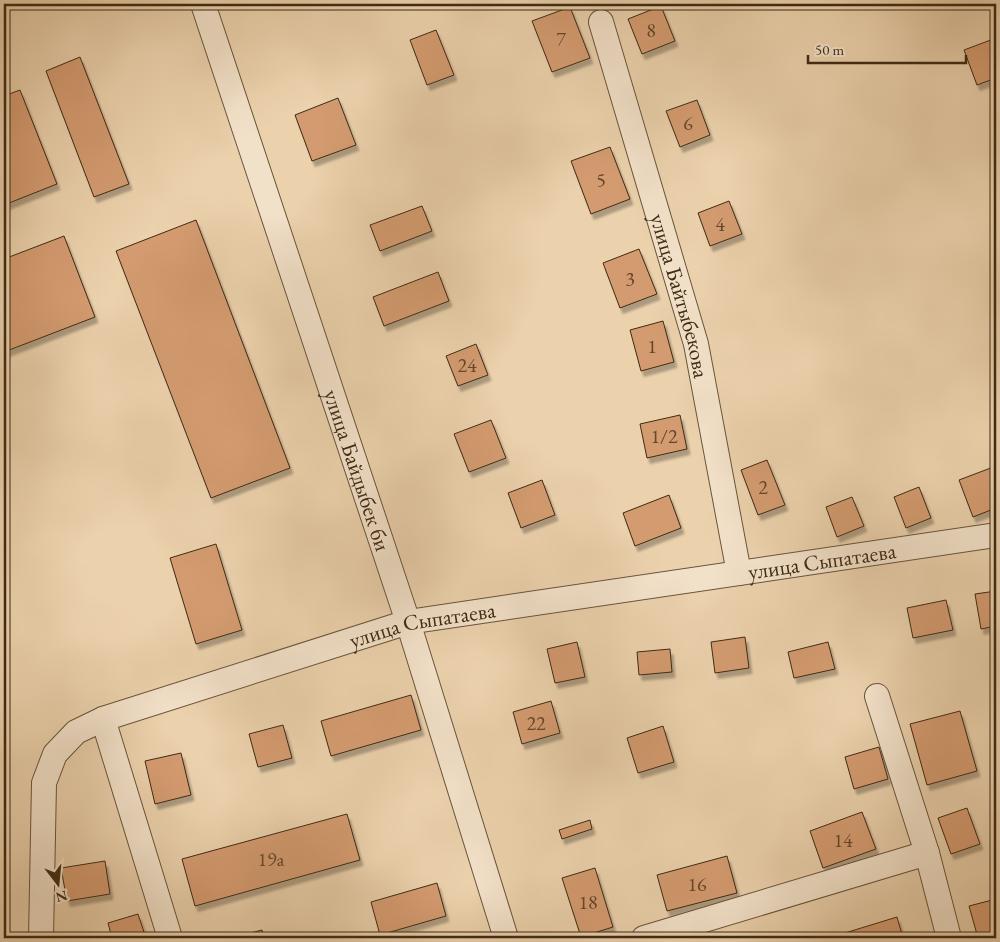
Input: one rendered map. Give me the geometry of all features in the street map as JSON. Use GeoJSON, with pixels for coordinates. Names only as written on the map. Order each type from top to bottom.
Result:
{"type":"FeatureCollection","features":[{"type":"Feature","properties":{"kind":"street","name":"улица Байдыбек би"},"geometry":{"type":"LineString","coordinates":[[203,4],[408,622],[506,938]]}},
{"type":"Feature","properties":{"kind":"street","name":"улица Байтыбекова"},"geometry":{"type":"LineString","coordinates":[[601,22],[696,344],[739,573]]}},
{"type":"Feature","properties":{"kind":"street","name":"улица Сыпатаева"},"geometry":{"type":"LineString","coordinates":[[41,938],[44,783],[55,754],[76,732],[103,719],[408,622],[996,535]]}},
{"type":"Feature","properties":{"kind":"street"},"geometry":{"type":"LineString","coordinates":[[877,696],[927,854],[949,938]]}},
{"type":"Feature","properties":{"kind":"street"},"geometry":{"type":"LineString","coordinates":[[103,719],[170,938]]}},
{"type":"Feature","properties":{"kind":"street"},"geometry":{"type":"LineString","coordinates":[[644,938],[927,854]]}},
{"type":"Feature","properties":{"kind":"building"},"geometry":{"type":"Polygon","coordinates":[[[661,6],[675,41],[642,54],[628,19],[661,6]]]}},
{"type":"Feature","properties":{"kind":"building"},"geometry":{"type":"Polygon","coordinates":[[[570,7],[590,58],[552,72],[532,21],[570,7]]]}},
{"type":"Feature","properties":{"kind":"building"},"geometry":{"type":"Polygon","coordinates":[[[436,30],[454,75],[427,85],[410,40],[436,30]]]}},
{"type":"Feature","properties":{"kind":"building"},"geometry":{"type":"Polygon","coordinates":[[[996,38],[996,78],[977,85],[964,50],[996,38]]]}},
{"type":"Feature","properties":{"kind":"building"},"geometry":{"type":"Polygon","coordinates":[[[80,57],[129,184],[94,197],[46,71],[80,57]]]}},
{"type":"Feature","properties":{"kind":"building"},"geometry":{"type":"Polygon","coordinates":[[[20,90],[57,184],[4,205],[4,96],[20,90]]]}},
{"type":"Feature","properties":{"kind":"building"},"geometry":{"type":"Polygon","coordinates":[[[338,98],[356,145],[312,161],[295,115],[338,98]]]}},
{"type":"Feature","properties":{"kind":"building"},"geometry":{"type":"Polygon","coordinates":[[[697,100],[710,135],[680,147],[666,111],[697,100]]]}},
{"type":"Feature","properties":{"kind":"building"},"geometry":{"type":"Polygon","coordinates":[[[610,147],[630,199],[591,214],[571,161],[610,147]]]}},
{"type":"Feature","properties":{"kind":"building"},"geometry":{"type":"Polygon","coordinates":[[[729,201],[742,234],[710,246],[698,213],[729,201]]]}},
{"type":"Feature","properties":{"kind":"building"},"geometry":{"type":"Polygon","coordinates":[[[422,206],[432,231],[380,251],[370,225],[422,206]]]}},
{"type":"Feature","properties":{"kind":"building"},"geometry":{"type":"Polygon","coordinates":[[[196,220],[290,468],[211,498],[116,251],[196,220]]]}},
{"type":"Feature","properties":{"kind":"building"},"geometry":{"type":"Polygon","coordinates":[[[64,236],[95,317],[4,352],[4,259],[64,236]]]}},
{"type":"Feature","properties":{"kind":"building"},"geometry":{"type":"Polygon","coordinates":[[[639,249],[657,294],[620,308],[603,263],[639,249]]]}},
{"type":"Feature","properties":{"kind":"building"},"geometry":{"type":"Polygon","coordinates":[[[438,272],[449,301],[384,326],[373,297],[438,272]]]}},
{"type":"Feature","properties":{"kind":"building"},"geometry":{"type":"Polygon","coordinates":[[[663,321],[674,362],[641,371],[630,330],[663,321]]]}},
{"type":"Feature","properties":{"kind":"building"},"geometry":{"type":"Polygon","coordinates":[[[476,344],[488,375],[458,386],[446,356],[476,344]]]}},
{"type":"Feature","properties":{"kind":"building"},"geometry":{"type":"Polygon","coordinates":[[[680,415],[687,449],[647,458],[640,424],[680,415]]]}},
{"type":"Feature","properties":{"kind":"building"},"geometry":{"type":"Polygon","coordinates":[[[491,420],[506,458],[469,472],[454,434],[491,420]]]}},
{"type":"Feature","properties":{"kind":"building"},"geometry":{"type":"Polygon","coordinates":[[[767,460],[785,505],[758,515],[741,470],[767,460]]]}},
{"type":"Feature","properties":{"kind":"building"},"geometry":{"type":"Polygon","coordinates":[[[996,466],[996,508],[973,517],[959,480],[996,466]]]}},
{"type":"Feature","properties":{"kind":"building"},"geometry":{"type":"Polygon","coordinates":[[[542,480],[555,515],[521,528],[508,493],[542,480]]]}},
{"type":"Feature","properties":{"kind":"building"},"geometry":{"type":"Polygon","coordinates":[[[919,487],[931,518],[906,528],[894,497],[919,487]]]}},
{"type":"Feature","properties":{"kind":"building"},"geometry":{"type":"Polygon","coordinates":[[[669,495],[681,528],[635,546],[623,513],[669,495]]]}},
{"type":"Feature","properties":{"kind":"building"},"geometry":{"type":"Polygon","coordinates":[[[852,497],[864,526],[837,537],[826,507],[852,497]]]}},
{"type":"Feature","properties":{"kind":"building"},"geometry":{"type":"Polygon","coordinates":[[[216,544],[242,630],[196,644],[170,558],[216,544]]]}},
{"type":"Feature","properties":{"kind":"building"},"geometry":{"type":"Polygon","coordinates":[[[996,591],[996,626],[981,629],[975,594],[996,591]]]}},
{"type":"Feature","properties":{"kind":"building"},"geometry":{"type":"Polygon","coordinates":[[[946,600],[953,630],[913,638],[907,608],[946,600]]]}},
{"type":"Feature","properties":{"kind":"building"},"geometry":{"type":"Polygon","coordinates":[[[745,637],[749,668],[715,673],[711,642],[745,637]]]}},
{"type":"Feature","properties":{"kind":"building"},"geometry":{"type":"Polygon","coordinates":[[[577,642],[585,677],[555,683],[547,649],[577,642]]]}},
{"type":"Feature","properties":{"kind":"building"},"geometry":{"type":"Polygon","coordinates":[[[828,642],[835,669],[794,678],[788,652],[828,642]]]}},
{"type":"Feature","properties":{"kind":"building"},"geometry":{"type":"Polygon","coordinates":[[[670,649],[672,672],[639,675],[637,652],[670,649]]]}},
{"type":"Feature","properties":{"kind":"building"},"geometry":{"type":"Polygon","coordinates":[[[411,695],[421,730],[331,756],[321,721],[411,695]]]}},
{"type":"Feature","properties":{"kind":"building"},"geometry":{"type":"Polygon","coordinates":[[[551,701],[560,733],[522,744],[513,712],[551,701]]]}},
{"type":"Feature","properties":{"kind":"building"},"geometry":{"type":"Polygon","coordinates":[[[960,711],[977,771],[927,785],[910,724],[960,711]]]}},
{"type":"Feature","properties":{"kind":"building"},"geometry":{"type":"Polygon","coordinates":[[[283,725],[292,758],[258,767],[249,734],[283,725]]]}},
{"type":"Feature","properties":{"kind":"building"},"geometry":{"type":"Polygon","coordinates":[[[663,726],[674,762],[638,773],[627,738],[663,726]]]}},
{"type":"Feature","properties":{"kind":"building"},"geometry":{"type":"Polygon","coordinates":[[[879,747],[888,779],[854,789],[845,757],[879,747]]]}},
{"type":"Feature","properties":{"kind":"building"},"geometry":{"type":"Polygon","coordinates":[[[181,753],[191,795],[155,804],[145,761],[181,753]]]}},
{"type":"Feature","properties":{"kind":"building"},"geometry":{"type":"Polygon","coordinates":[[[967,808],[980,844],[951,854],[938,818],[967,808]]]}},
{"type":"Feature","properties":{"kind":"building"},"geometry":{"type":"Polygon","coordinates":[[[862,812],[876,849],[823,868],[810,831],[862,812]]]}},
{"type":"Feature","properties":{"kind":"building"},"geometry":{"type":"Polygon","coordinates":[[[347,814],[360,860],[195,906],[182,859],[347,814]]]}},
{"type":"Feature","properties":{"kind":"building"},"geometry":{"type":"Polygon","coordinates":[[[590,820],[592,829],[562,839],[559,830],[590,820]]]}},
{"type":"Feature","properties":{"kind":"building"},"geometry":{"type":"Polygon","coordinates":[[[727,856],[737,893],[667,911],[657,875],[727,856]]]}},
{"type":"Feature","properties":{"kind":"building"},"geometry":{"type":"Polygon","coordinates":[[[105,861],[110,894],[67,901],[61,868],[105,861]]]}},
{"type":"Feature","properties":{"kind":"building"},"geometry":{"type":"Polygon","coordinates":[[[595,868],[613,927],[581,937],[562,878],[595,868]]]}},
{"type":"Feature","properties":{"kind":"building"},"geometry":{"type":"Polygon","coordinates":[[[437,883],[446,916],[380,935],[371,902],[437,883]]]}},
{"type":"Feature","properties":{"kind":"building"},"geometry":{"type":"Polygon","coordinates":[[[996,899],[996,936],[978,938],[969,906],[996,899]]]}},
{"type":"Feature","properties":{"kind":"building"},"geometry":{"type":"Polygon","coordinates":[[[138,914],[146,938],[112,938],[108,923],[138,914]]]}},
{"type":"Feature","properties":{"kind":"building"},"geometry":{"type":"Polygon","coordinates":[[[897,917],[903,938],[836,938],[835,936],[897,917]]]}},
{"type":"Feature","properties":{"kind":"building"},"geometry":{"type":"Polygon","coordinates":[[[262,930],[265,938],[231,938],[262,930]]]}}]}
